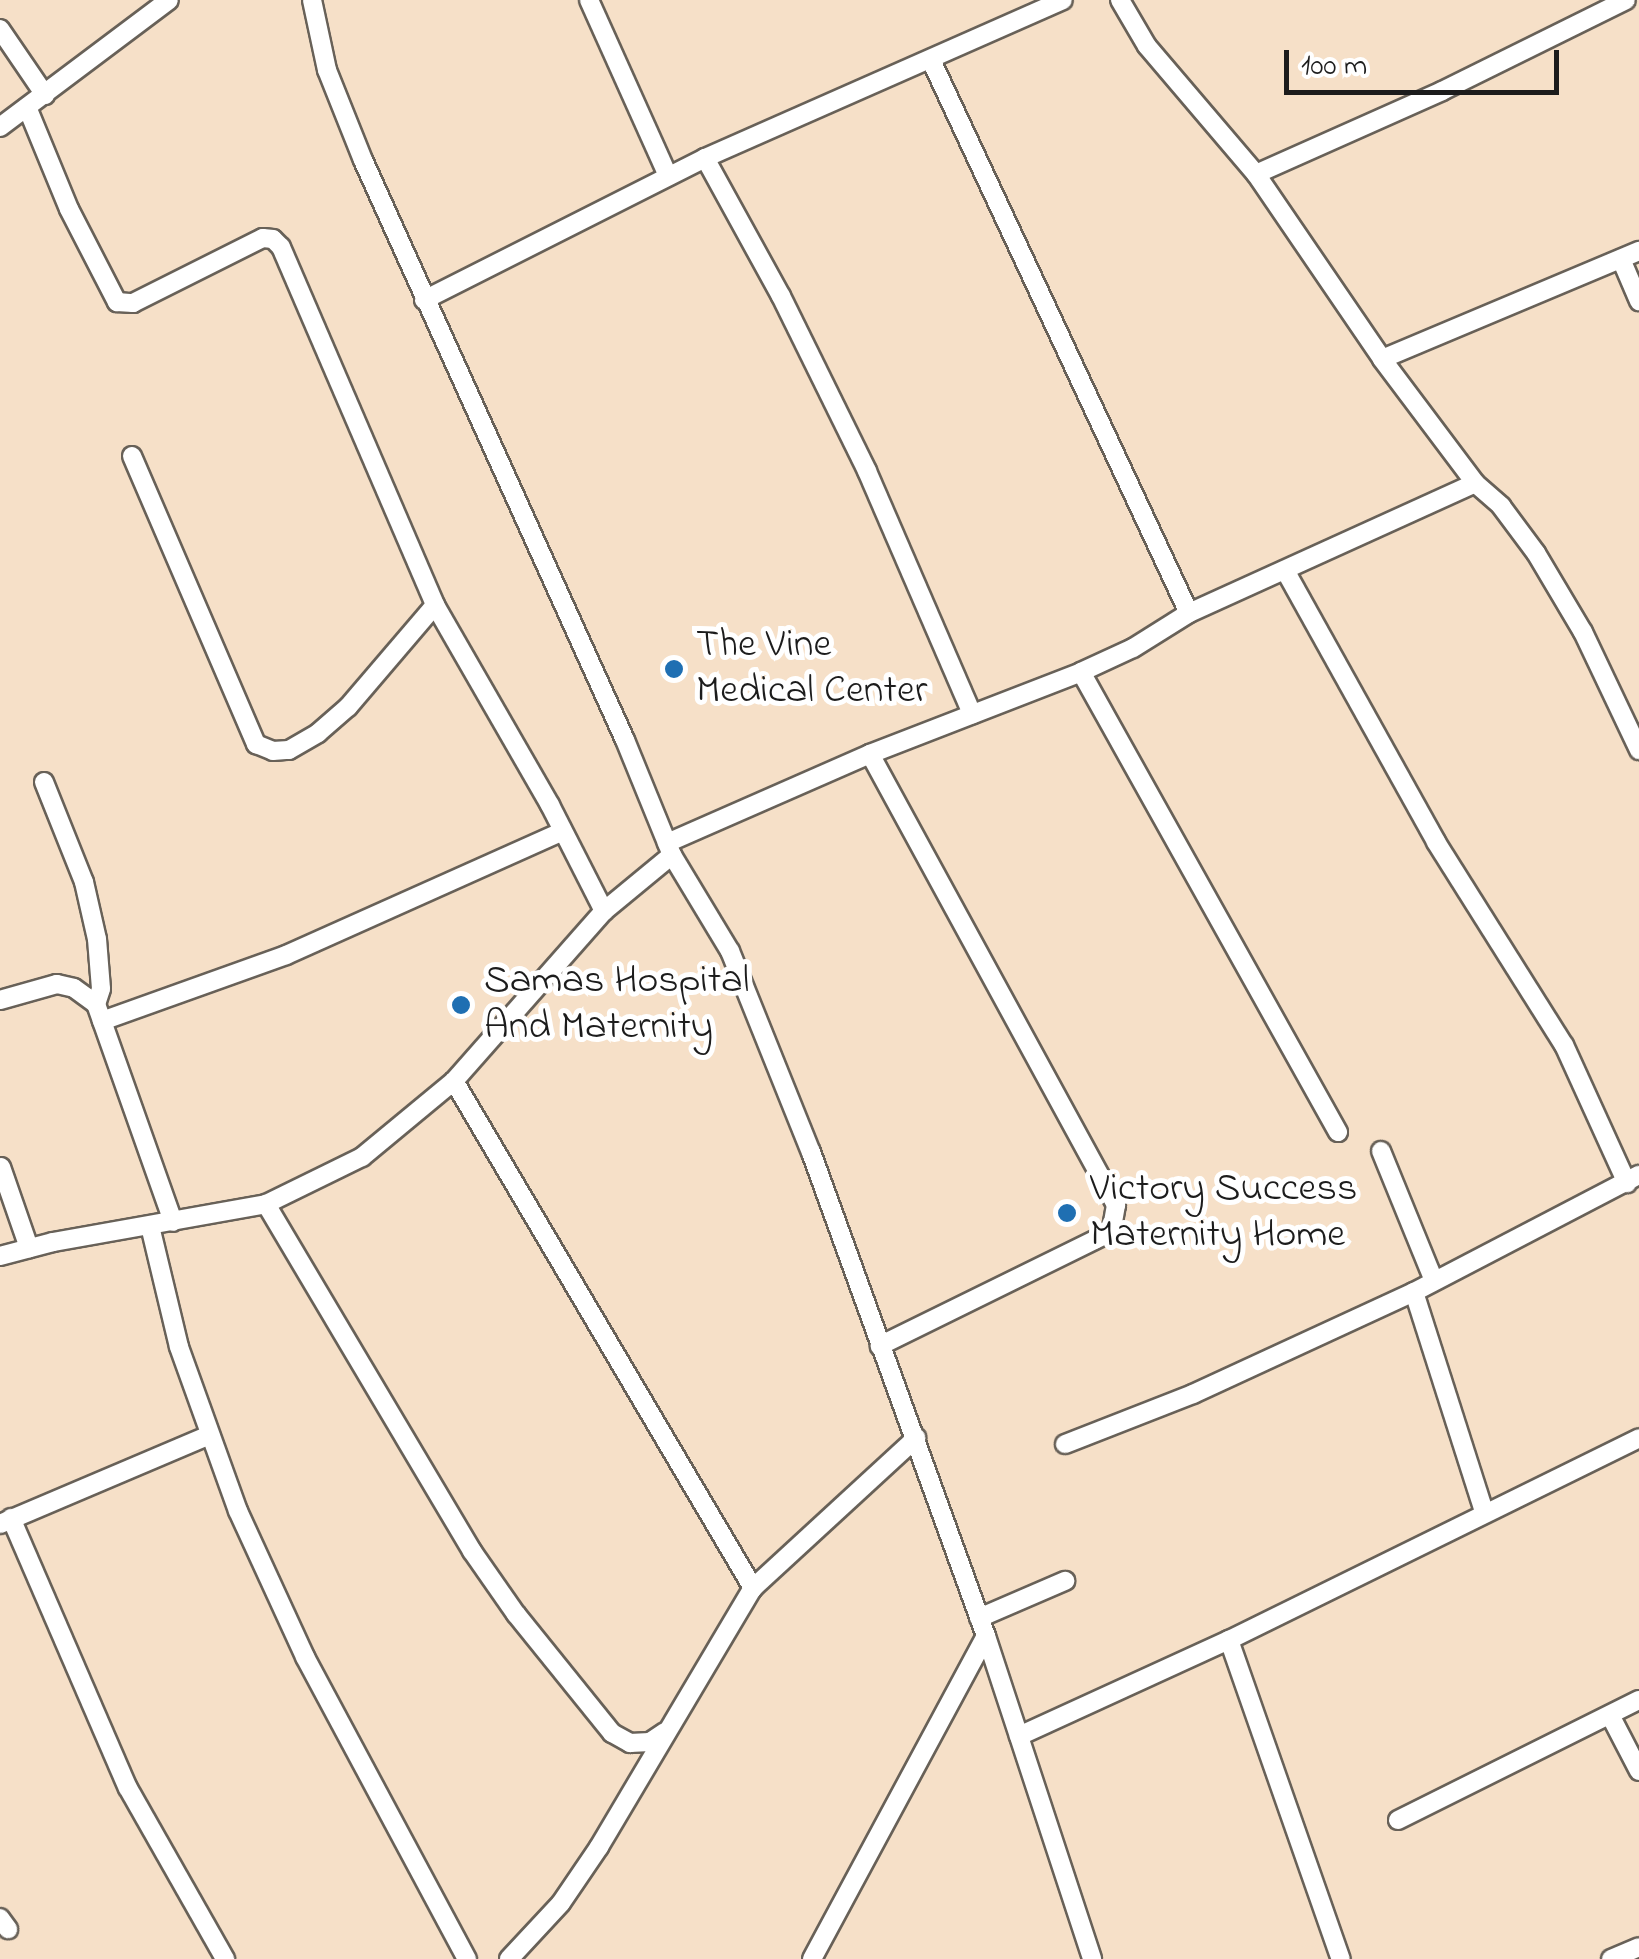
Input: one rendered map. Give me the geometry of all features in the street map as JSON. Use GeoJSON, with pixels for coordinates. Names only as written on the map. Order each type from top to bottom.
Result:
{"type":"FeatureCollection","features":[{"type":"Feature","properties":{"kind":"street"},"geometry":{"type":"LineString","coordinates":[[0,127],[168,0]]}},
{"type":"Feature","properties":{"kind":"street"},"geometry":{"type":"LineString","coordinates":[[312,0],[327,70],[424,300],[669,849],[730,951],[811,1152],[986,1636],[1092,1959]]}},
{"type":"Feature","properties":{"kind":"street"},"geometry":{"type":"LineString","coordinates":[[588,0],[668,176]]}},
{"type":"Feature","properties":{"kind":"street"},"geometry":{"type":"LineString","coordinates":[[424,300],[706,158],[1063,0]]}},
{"type":"Feature","properties":{"kind":"street"},"geometry":{"type":"LineString","coordinates":[[1120,0],[1147,46],[1256,174],[1382,359],[1475,483],[1501,506],[1536,553],[1583,632],[1639,750]]}},
{"type":"Feature","properties":{"kind":"street"},"geometry":{"type":"LineString","coordinates":[[1256,174],[1442,91],[1626,0]]}},
{"type":"Feature","properties":{"kind":"street"},"geometry":{"type":"LineString","coordinates":[[0,30],[45,94]]}},
{"type":"Feature","properties":{"kind":"street"},"geometry":{"type":"LineString","coordinates":[[931,60],[1189,613]]}},
{"type":"Feature","properties":{"kind":"street"},"geometry":{"type":"LineString","coordinates":[[27,106],[69,209],[117,302],[133,303],[263,238],[274,239],[281,248],[436,605],[604,911]]}},
{"type":"Feature","properties":{"kind":"street"},"geometry":{"type":"LineString","coordinates":[[706,158],[781,296],[867,471],[972,714]]}},
{"type":"Feature","properties":{"kind":"street"},"geometry":{"type":"LineString","coordinates":[[1382,359],[1639,251]]}},
{"type":"Feature","properties":{"kind":"street"},"geometry":{"type":"LineString","coordinates":[[1621,259],[1639,301]]}},
{"type":"Feature","properties":{"kind":"street"},"geometry":{"type":"LineString","coordinates":[[132,456],[256,744],[289,750],[318,733],[348,707],[436,605]]}},
{"type":"Feature","properties":{"kind":"street"},"geometry":{"type":"LineString","coordinates":[[0,1256],[266,1204],[362,1157],[454,1081],[604,911],[669,849],[870,754],[1081,672],[1133,648],[1189,613],[1475,483]]}},
{"type":"Feature","properties":{"kind":"street"},"geometry":{"type":"LineString","coordinates":[[1065,1444],[1193,1394],[1414,1292],[1633,1179],[1564,1045],[1436,842],[1286,572]]}},
{"type":"Feature","properties":{"kind":"street"},"geometry":{"type":"LineString","coordinates":[[1081,672],[1338,1132]]}},
{"type":"Feature","properties":{"kind":"street"},"geometry":{"type":"LineString","coordinates":[[870,754],[1116,1206],[1111,1232],[879,1346]]}},
{"type":"Feature","properties":{"kind":"street"},"geometry":{"type":"LineString","coordinates":[[44,782],[84,882],[97,939],[99,1012],[173,1222]]}},
{"type":"Feature","properties":{"kind":"street"},"geometry":{"type":"LineString","coordinates":[[99,1012],[286,955],[563,831]]}},
{"type":"Feature","properties":{"kind":"street"},"geometry":{"type":"LineString","coordinates":[[0,1000],[58,984],[74,988],[99,1012]]}},
{"type":"Feature","properties":{"kind":"street"},"geometry":{"type":"LineString","coordinates":[[454,1081],[753,1588]]}},
{"type":"Feature","properties":{"kind":"street"},"geometry":{"type":"LineString","coordinates":[[1381,1151],[1434,1281]]}},
{"type":"Feature","properties":{"kind":"street"},"geometry":{"type":"LineString","coordinates":[[0,1167],[29,1248]]}},
{"type":"Feature","properties":{"kind":"street"},"geometry":{"type":"LineString","coordinates":[[266,1204],[472,1550],[516,1614],[612,1733],[630,1743],[650,1742],[665,1732]]}},
{"type":"Feature","properties":{"kind":"street"},"geometry":{"type":"LineString","coordinates":[[150,1226],[179,1347],[238,1511],[305,1657],[468,1959]]}},
{"type":"Feature","properties":{"kind":"street"},"geometry":{"type":"LineString","coordinates":[[1414,1292],[1484,1512]]}},
{"type":"Feature","properties":{"kind":"street"},"geometry":{"type":"LineString","coordinates":[[210,1435],[6,1521],[128,1788],[224,1959]]}},
{"type":"Feature","properties":{"kind":"street"},"geometry":{"type":"LineString","coordinates":[[509,1959],[561,1903],[753,1588],[916,1438]]}},
{"type":"Feature","properties":{"kind":"street"},"geometry":{"type":"LineString","coordinates":[[1018,1736],[1230,1640],[1639,1438]]}},
{"type":"Feature","properties":{"kind":"street"},"geometry":{"type":"LineString","coordinates":[[978,1618],[1065,1581]]}},
{"type":"Feature","properties":{"kind":"street"},"geometry":{"type":"LineString","coordinates":[[821,1956],[986,1636]]}},
{"type":"Feature","properties":{"kind":"street"},"geometry":{"type":"LineString","coordinates":[[1230,1640],[1341,1959]]}},
{"type":"Feature","properties":{"kind":"street"},"geometry":{"type":"LineString","coordinates":[[1398,1820],[1639,1700]]}},
{"type":"Feature","properties":{"kind":"street"},"geometry":{"type":"LineString","coordinates":[[1610,1714],[1639,1772]]}},
{"type":"Feature","properties":{"kind":"street"},"geometry":{"type":"LineString","coordinates":[[1611,1959],[1639,1948]]}},
{"type":"Feature","properties":{"kind":"place","name":"The Vine Medical Center"},"geometry":{"type":"Point","coordinates":[674,669]}},
{"type":"Feature","properties":{"kind":"place","name":"Samas Hospital And Maternity"},"geometry":{"type":"Point","coordinates":[461,1005]}},
{"type":"Feature","properties":{"kind":"place","name":"Victory Success Maternity Home"},"geometry":{"type":"Point","coordinates":[1067,1213]}}]}
